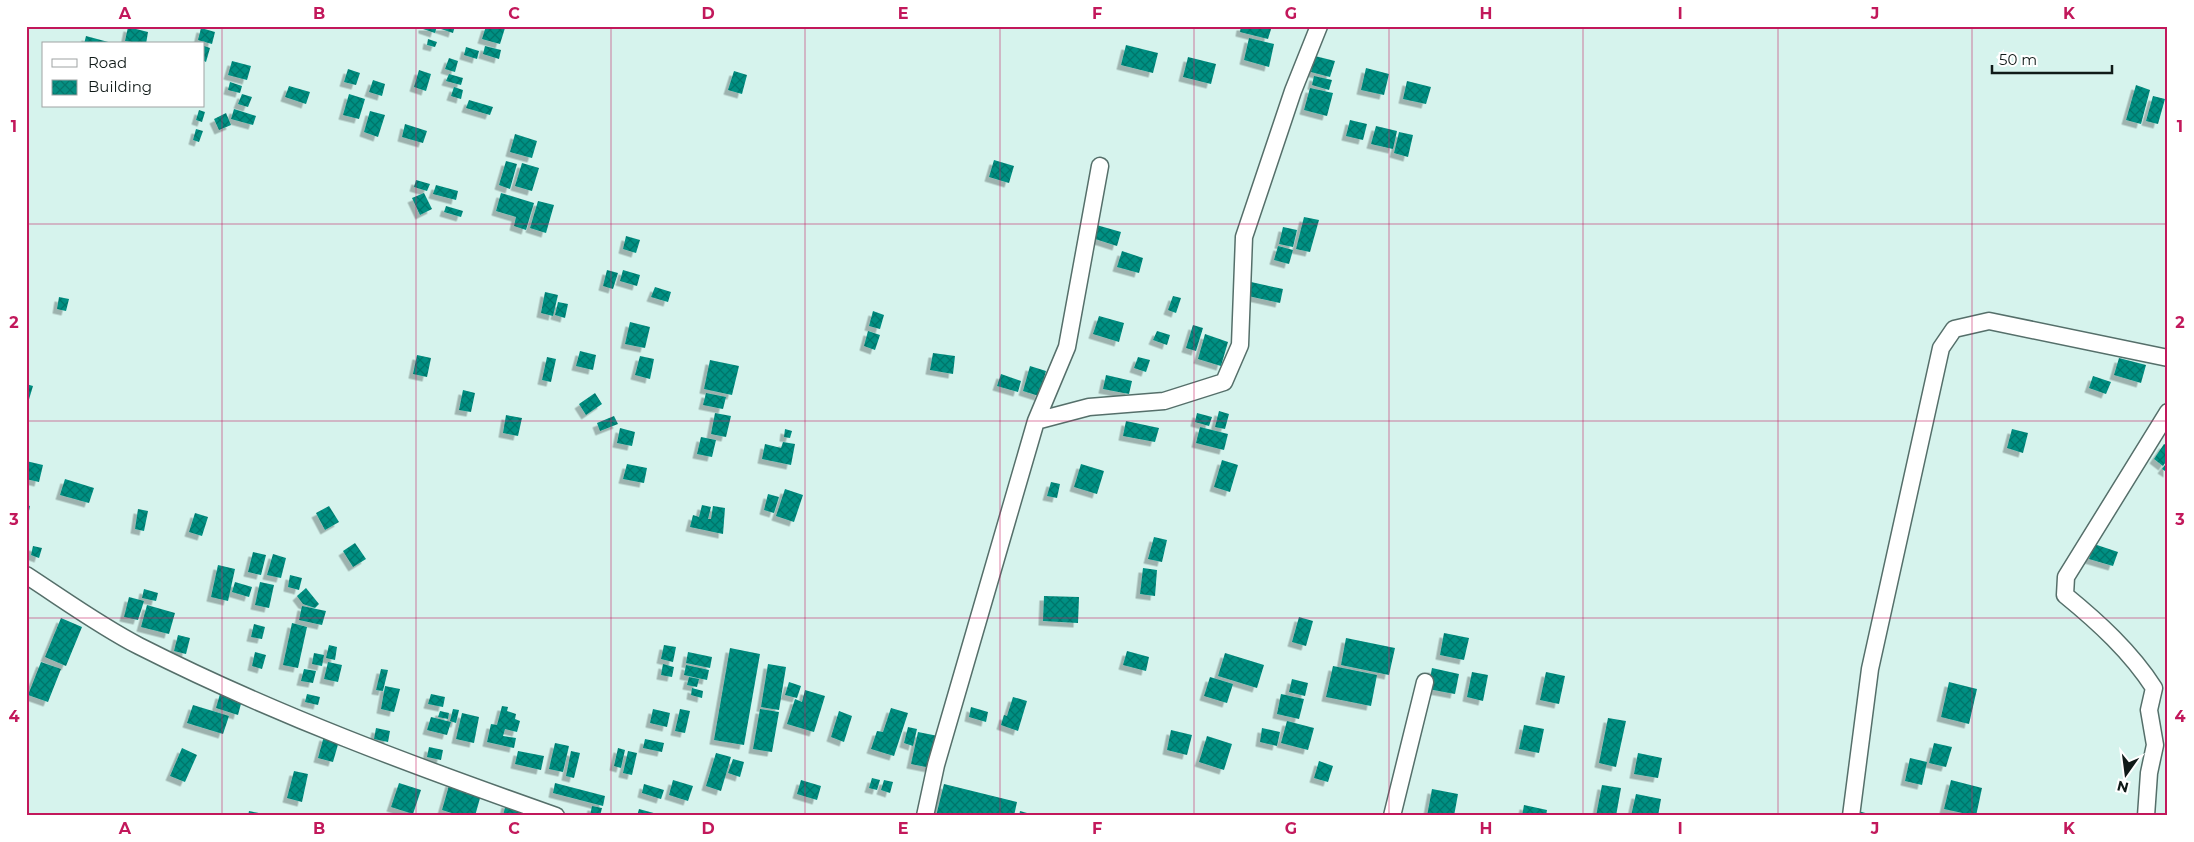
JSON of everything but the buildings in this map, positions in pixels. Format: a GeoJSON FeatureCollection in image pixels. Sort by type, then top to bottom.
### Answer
{"type":"FeatureCollection","features":[{"type":"Feature","properties":{"kind":"street"},"geometry":{"type":"LineString","coordinates":[[1036,421],[1089,406],[1164,401],[1224,382],[1240,345],[1244,237],[1293,91],[1319,26]]}},
{"type":"Feature","properties":{"kind":"street"},"geometry":{"type":"LineString","coordinates":[[925,816],[936,765],[1036,421],[1067,347],[1100,166]]}},
{"type":"Feature","properties":{"kind":"street"},"geometry":{"type":"LineString","coordinates":[[1851,816],[1870,669],[1941,348],[1954,328],[1989,321],[2168,358]]}},
{"type":"Feature","properties":{"kind":"street"},"geometry":{"type":"LineString","coordinates":[[2146,816],[2155,745],[2149,710],[2154,688],[2140,667],[2088,614],[2066,595],[2066,577],[2168,412]]}},
{"type":"Feature","properties":{"kind":"street"},"geometry":{"type":"LineString","coordinates":[[26,575],[137,645],[260,703],[431,771],[556,816]]}},
{"type":"Feature","properties":{"kind":"street"},"geometry":{"type":"LineString","coordinates":[[1392,816],[1425,682]]}}]}
